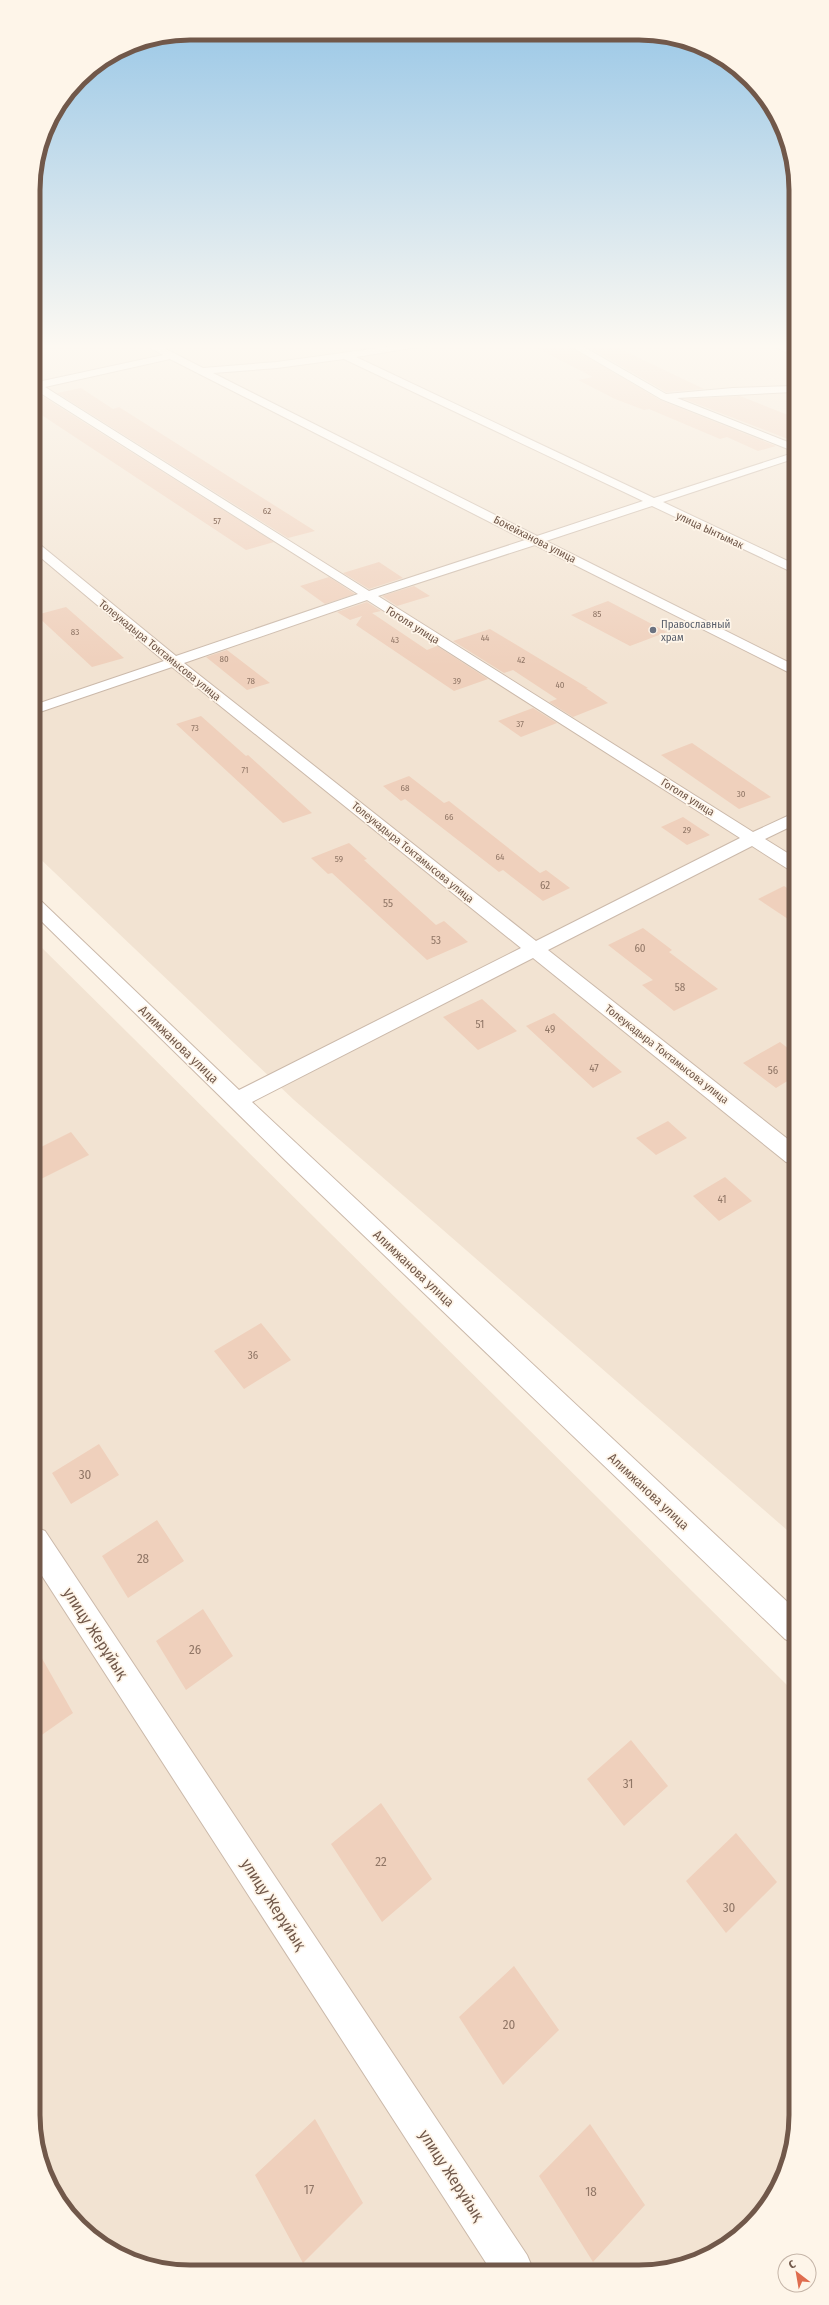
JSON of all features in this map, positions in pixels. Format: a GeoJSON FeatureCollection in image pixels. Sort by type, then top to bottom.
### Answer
{"type":"FeatureCollection","features":[{"type":"Feature","properties":{"kind":"street","name":"Гоголя улица"},"geometry":{"type":"LineString","coordinates":[[138,451],[789,862]]}},
{"type":"Feature","properties":{"kind":"street","name":"Бокейханова улица"},"geometry":{"type":"LineString","coordinates":[[359,451],[789,668]]}},
{"type":"Feature","properties":{"kind":"street","name":"улица Ынтымак"},"geometry":{"type":"LineString","coordinates":[[543,451],[789,567]]}},
{"type":"Feature","properties":{"kind":"street"},"geometry":{"type":"LineString","coordinates":[[40,708],[366,596],[789,457]]}},
{"type":"Feature","properties":{"kind":"street","name":"Толеукадыра Токтамысова улица"},"geometry":{"type":"LineString","coordinates":[[40,551],[173,661],[789,1152]]}},
{"type":"Feature","properties":{"kind":"street"},"geometry":{"type":"LineString","coordinates":[[237,1100],[789,820]]}},
{"type":"Feature","properties":{"kind":"street","name":"Алимжанова улица"},"geometry":{"type":"LineString","coordinates":[[40,910],[237,1100],[789,1623]]}},
{"type":"Feature","properties":{"kind":"street","name":"улицу Жерұйық"},"geometry":{"type":"LineString","coordinates":[[40,1548],[510,2265]]}},
{"type":"Feature","properties":{"kind":"shaded area"},"geometry":{"type":"Polygon","coordinates":[[[40,451],[789,451],[789,1532],[294,1100],[40,859],[40,451]]]}},
{"type":"Feature","properties":{"kind":"shaded area"},"geometry":{"type":"Polygon","coordinates":[[[40,946],[789,1687],[788,2135],[778,2173],[764,2198],[752,2214],[738,2228],[705,2250],[678,2260],[649,2265],[170,2264],[132,2254],[107,2240],[91,2228],[77,2214],[55,2181],[45,2154],[40,2125],[40,946]]]}},
{"type":"Feature","properties":{"kind":"building"},"geometry":{"type":"Polygon","coordinates":[[[95,451],[129,451],[274,542],[246,550],[95,451]]]}},
{"type":"Feature","properties":{"kind":"building"},"geometry":{"type":"Polygon","coordinates":[[[149,451],[188,451],[315,531],[288,538],[149,451]]]}},
{"type":"Feature","properties":{"kind":"building"},"geometry":{"type":"Polygon","coordinates":[[[379,562],[403,578],[369,589],[343,573],[379,562]]]}},
{"type":"Feature","properties":{"kind":"building"},"geometry":{"type":"Polygon","coordinates":[[[329,577],[355,594],[325,604],[300,586],[329,577]]]}},
{"type":"Feature","properties":{"kind":"building"},"geometry":{"type":"Polygon","coordinates":[[[414,586],[430,596],[397,606],[382,596],[414,586]]]}},
{"type":"Feature","properties":{"kind":"building"},"geometry":{"type":"Polygon","coordinates":[[[608,601],[667,632],[630,646],[571,615],[608,601]]]}},
{"type":"Feature","properties":{"kind":"building"},"geometry":{"type":"Polygon","coordinates":[[[367,602],[381,611],[372,613],[427,650],[437,646],[488,679],[454,691],[356,625],[362,616],[350,620],[337,612],[367,602]]]}},
{"type":"Feature","properties":{"kind":"building"},"geometry":{"type":"Polygon","coordinates":[[[66,607],[124,658],[92,667],[40,619],[40,614],[66,607]]]}},
{"type":"Feature","properties":{"kind":"building"},"geometry":{"type":"Polygon","coordinates":[[[490,629],[588,688],[586,688],[608,703],[573,717],[549,702],[557,699],[513,670],[504,673],[453,641],[490,629]]]}},
{"type":"Feature","properties":{"kind":"building"},"geometry":{"type":"Polygon","coordinates":[[[227,650],[270,683],[247,690],[206,657],[227,650]]]}},
{"type":"Feature","properties":{"kind":"building"},"geometry":{"type":"Polygon","coordinates":[[[533,708],[557,723],[521,737],[498,721],[533,708]]]}},
{"type":"Feature","properties":{"kind":"building"},"geometry":{"type":"Polygon","coordinates":[[[201,716],[246,756],[248,755],[312,813],[283,823],[176,724],[201,716]]]}},
{"type":"Feature","properties":{"kind":"building"},"geometry":{"type":"Polygon","coordinates":[[[692,743],[771,797],[739,809],[661,755],[692,743]]]}},
{"type":"Feature","properties":{"kind":"building"},"geometry":{"type":"Polygon","coordinates":[[[409,776],[444,803],[449,801],[540,873],[546,870],[570,888],[543,901],[503,870],[499,872],[405,799],[401,801],[383,786],[409,776]]]}},
{"type":"Feature","properties":{"kind":"building"},"geometry":{"type":"Polygon","coordinates":[[[683,817],[710,835],[687,845],[661,827],[683,817]]]}},
{"type":"Feature","properties":{"kind":"building"},"geometry":{"type":"Polygon","coordinates":[[[349,843],[367,859],[364,860],[436,925],[444,921],[468,942],[427,960],[332,873],[328,874],[311,858],[349,843]]]}},
{"type":"Feature","properties":{"kind":"building"},"geometry":{"type":"Polygon","coordinates":[[[784,886],[789,889],[789,920],[758,899],[784,886]]]}},
{"type":"Feature","properties":{"kind":"building"},"geometry":{"type":"Polygon","coordinates":[[[643,928],[672,950],[669,952],[718,989],[674,1011],[642,985],[653,980],[608,945],[643,928]]]}},
{"type":"Feature","properties":{"kind":"building"},"geometry":{"type":"Polygon","coordinates":[[[482,999],[517,1031],[478,1050],[443,1017],[482,999]]]}},
{"type":"Feature","properties":{"kind":"building"},"geometry":{"type":"Polygon","coordinates":[[[554,1013],[622,1072],[593,1088],[526,1026],[554,1013]]]}},
{"type":"Feature","properties":{"kind":"building"},"geometry":{"type":"Polygon","coordinates":[[[780,1042],[789,1049],[789,1080],[776,1088],[743,1063],[780,1042]]]}},
{"type":"Feature","properties":{"kind":"building"},"geometry":{"type":"Polygon","coordinates":[[[668,1121],[687,1138],[656,1155],[636,1138],[668,1121]]]}},
{"type":"Feature","properties":{"kind":"building"},"geometry":{"type":"Polygon","coordinates":[[[71,1132],[89,1155],[40,1180],[40,1148],[71,1132]]]}},
{"type":"Feature","properties":{"kind":"building"},"geometry":{"type":"Polygon","coordinates":[[[725,1177],[752,1201],[719,1221],[693,1196],[725,1177]]]}},
{"type":"Feature","properties":{"kind":"building"},"geometry":{"type":"Polygon","coordinates":[[[261,1323],[291,1360],[244,1389],[214,1351],[261,1323]]]}},
{"type":"Feature","properties":{"kind":"building"},"geometry":{"type":"Polygon","coordinates":[[[99,1444],[119,1475],[71,1504],[52,1473],[99,1444]]]}},
{"type":"Feature","properties":{"kind":"building"},"geometry":{"type":"Polygon","coordinates":[[[157,1520],[184,1561],[128,1598],[102,1556],[157,1520]]]}},
{"type":"Feature","properties":{"kind":"building"},"geometry":{"type":"Polygon","coordinates":[[[203,1609],[233,1656],[186,1690],[156,1641],[203,1609]]]}},
{"type":"Feature","properties":{"kind":"building"},"geometry":{"type":"Polygon","coordinates":[[[40,1655],[73,1713],[40,1736],[40,1655]]]}},
{"type":"Feature","properties":{"kind":"building"},"geometry":{"type":"Polygon","coordinates":[[[631,1740],[668,1786],[624,1826],[587,1779],[631,1740]]]}},
{"type":"Feature","properties":{"kind":"building"},"geometry":{"type":"Polygon","coordinates":[[[381,1803],[432,1879],[382,1922],[331,1844],[381,1803]]]}},
{"type":"Feature","properties":{"kind":"building"},"geometry":{"type":"Polygon","coordinates":[[[736,1833],[777,1882],[726,1933],[686,1881],[736,1833]]]}},
{"type":"Feature","properties":{"kind":"building"},"geometry":{"type":"Polygon","coordinates":[[[514,1966],[559,2030],[503,2085],[459,2017],[514,1966]]]}},
{"type":"Feature","properties":{"kind":"building"},"geometry":{"type":"Polygon","coordinates":[[[315,2119],[363,2203],[303,2263],[255,2175],[315,2119]]]}},
{"type":"Feature","properties":{"kind":"building"},"geometry":{"type":"Polygon","coordinates":[[[590,2124],[645,2205],[593,2262],[539,2176],[590,2124]]]}},
{"type":"Feature","properties":{"kind":"place","name":"Православный храм"},"geometry":{"type":"Point","coordinates":[653,630]}}]}
